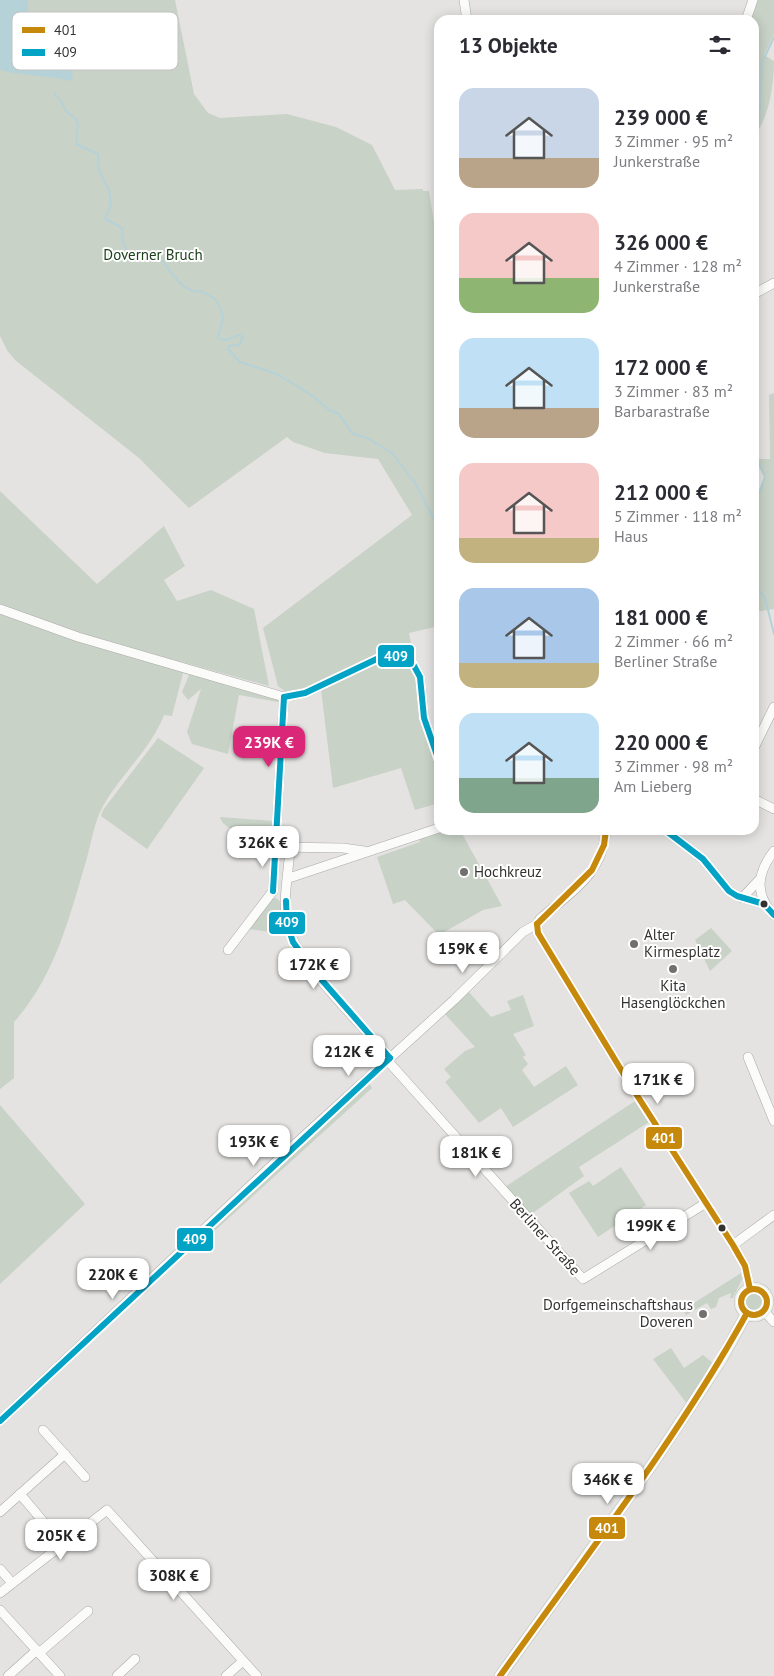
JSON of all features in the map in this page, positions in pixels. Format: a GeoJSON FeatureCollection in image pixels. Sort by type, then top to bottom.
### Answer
{"type":"FeatureCollection","features":[{"type":"Feature","properties":{"kind":"main road"},"geometry":{"type":"LineString","coordinates":[[764,1293],[774,1286]]}},
{"type":"Feature","properties":{"kind":"main road"},"geometry":{"type":"LineString","coordinates":[[750,1288],[758,1288],[764,1293],[767,1300],[764,1311],[755,1315],[747,1313],[742,1308],[740,1298],[750,1288]]}},
{"type":"Feature","properties":{"kind":"main road"},"geometry":{"type":"LineString","coordinates":[[500,1676],[652,1466],[720,1362],[747,1313]]}},
{"type":"Feature","properties":{"kind":"street"},"geometry":{"type":"LineString","coordinates":[[464,0],[466,15]]}},
{"type":"Feature","properties":{"kind":"street"},"geometry":{"type":"LineString","coordinates":[[748,15],[753,0]]}},
{"type":"Feature","properties":{"kind":"street"},"geometry":{"type":"LineString","coordinates":[[759,291],[774,283]]}},
{"type":"Feature","properties":{"kind":"street"},"geometry":{"type":"LineString","coordinates":[[0,609],[78,637],[284,697],[305,693],[383,656],[402,656],[413,664],[420,677],[424,718],[434,747]]}},
{"type":"Feature","properties":{"kind":"street"},"geometry":{"type":"LineString","coordinates":[[228,950],[273,891],[284,697]]}},
{"type":"Feature","properties":{"kind":"street"},"geometry":{"type":"LineString","coordinates":[[759,738],[774,707]]}},
{"type":"Feature","properties":{"kind":"street"},"geometry":{"type":"LineString","coordinates":[[759,801],[774,808]]}},
{"type":"Feature","properties":{"kind":"street"},"geometry":{"type":"LineString","coordinates":[[289,878],[434,830]]}},
{"type":"Feature","properties":{"kind":"street"},"geometry":{"type":"LineString","coordinates":[[606,835],[604,851],[593,870],[578,886],[540,918],[537,924],[538,933],[631,1086],[733,1245],[745,1266],[750,1288]]}},
{"type":"Feature","properties":{"kind":"street"},"geometry":{"type":"LineString","coordinates":[[672,835],[703,859],[729,891],[742,898],[764,904]]}},
{"type":"Feature","properties":{"kind":"street"},"geometry":{"type":"LineString","coordinates":[[276,847],[367,851]]}},
{"type":"Feature","properties":{"kind":"street","name":"Berliner Straße"},"geometry":{"type":"LineString","coordinates":[[290,847],[286,901],[287,924],[293,942],[312,970],[583,1279],[706,1202]]}},
{"type":"Feature","properties":{"kind":"street"},"geometry":{"type":"LineString","coordinates":[[742,898],[760,879],[766,862],[774,851]]}},
{"type":"Feature","properties":{"kind":"street"},"geometry":{"type":"LineString","coordinates":[[760,879],[764,904],[774,915]]}},
{"type":"Feature","properties":{"kind":"street"},"geometry":{"type":"LineString","coordinates":[[273,891],[286,901]]}},
{"type":"Feature","properties":{"kind":"street"},"geometry":{"type":"LineString","coordinates":[[0,1422],[523,932],[537,924]]}},
{"type":"Feature","properties":{"kind":"street"},"geometry":{"type":"LineString","coordinates":[[748,1057],[774,1121]]}},
{"type":"Feature","properties":{"kind":"street"},"geometry":{"type":"LineString","coordinates":[[733,1245],[774,1215]]}},
{"type":"Feature","properties":{"kind":"street"},"geometry":{"type":"LineString","coordinates":[[764,1311],[774,1322]]}},
{"type":"Feature","properties":{"kind":"street"},"geometry":{"type":"LineString","coordinates":[[43,1430],[85,1477]]}},
{"type":"Feature","properties":{"kind":"street"},"geometry":{"type":"LineString","coordinates":[[0,1512],[65,1454]]}},
{"type":"Feature","properties":{"kind":"street"},"geometry":{"type":"LineString","coordinates":[[20,1494],[63,1545]]}},
{"type":"Feature","properties":{"kind":"street"},"geometry":{"type":"LineString","coordinates":[[0,1593],[107,1510],[257,1676]]}},
{"type":"Feature","properties":{"kind":"street"},"geometry":{"type":"LineString","coordinates":[[0,1569],[12,1583]]}},
{"type":"Feature","properties":{"kind":"street"},"geometry":{"type":"LineString","coordinates":[[0,1610],[60,1676]]}},
{"type":"Feature","properties":{"kind":"street"},"geometry":{"type":"LineString","coordinates":[[8,1676],[88,1611]]}},
{"type":"Feature","properties":{"kind":"street"},"geometry":{"type":"LineString","coordinates":[[116,1676],[135,1659]]}},
{"type":"Feature","properties":{"kind":"street"},"geometry":{"type":"LineString","coordinates":[[226,1676],[243,1661]]}},
{"type":"Feature","properties":{"kind":"green space","name":"Doverner Bruch"},"geometry":{"type":"Polygon","coordinates":[[[0,0],[175,0],[177,12],[12,12],[12,70],[178,70],[178,15],[194,94],[208,113],[220,118],[287,114],[336,127],[372,145],[395,190],[423,189],[423,191],[429,191],[434,222],[434,627],[409,633],[412,649],[386,652],[303,691],[286,692],[278,686],[263,628],[412,515],[378,459],[325,453],[293,442],[287,437],[189,508],[139,458],[15,360],[0,336],[0,0]]]}},
{"type":"Feature","properties":{"kind":"green space"},"geometry":{"type":"Polygon","coordinates":[[[756,0],[774,0],[774,34],[764,55],[774,61],[773,81],[770,101],[759,129],[759,15],[750,15],[756,0]]]}},
{"type":"Feature","properties":{"kind":"green space"},"geometry":{"type":"Polygon","coordinates":[[[774,393],[774,609],[759,611],[759,491],[764,477],[759,467],[759,459],[770,459],[769,395],[774,393]]]}},
{"type":"Feature","properties":{"kind":"green space"},"geometry":{"type":"Polygon","coordinates":[[[0,491],[97,584],[164,526],[185,566],[164,580],[177,601],[211,590],[254,609],[269,686],[77,633],[0,606],[0,491]]]}},
{"type":"Feature","properties":{"kind":"green space"},"geometry":{"type":"Polygon","coordinates":[[[0,613],[282,700],[278,702],[239,695],[228,754],[192,744],[187,732],[201,689],[188,700],[182,692],[189,675],[183,673],[172,716],[164,715],[152,739],[110,794],[100,812],[67,925],[59,946],[40,986],[14,1022],[14,1078],[0,1089],[0,613]]]}},
{"type":"Feature","properties":{"kind":"green space"},"geometry":{"type":"Polygon","coordinates":[[[396,657],[411,666],[419,688],[421,716],[429,749],[434,756],[434,804],[415,810],[401,768],[333,788],[321,689],[385,658],[396,657]]]}},
{"type":"Feature","properties":{"kind":"green space"},"geometry":{"type":"Polygon","coordinates":[[[158,738],[204,768],[147,849],[101,816],[103,810],[158,738]]]}},
{"type":"Feature","properties":{"kind":"green space"},"geometry":{"type":"Polygon","coordinates":[[[220,817],[274,821],[273,837],[235,830],[223,823],[220,817]]]}},
{"type":"Feature","properties":{"kind":"green space"},"geometry":{"type":"Polygon","coordinates":[[[434,834],[463,835],[502,906],[483,910],[439,935],[405,900],[393,904],[377,857],[420,842],[419,839],[434,834]]]}},
{"type":"Feature","properties":{"kind":"green space"},"geometry":{"type":"Polygon","coordinates":[[[276,898],[283,904],[286,927],[278,933],[248,929],[271,899],[276,898]]]}},
{"type":"Feature","properties":{"kind":"green space"},"geometry":{"type":"Polygon","coordinates":[[[711,928],[732,951],[710,971],[695,940],[711,928]]]}},
{"type":"Feature","properties":{"kind":"green space"},"geometry":{"type":"Polygon","coordinates":[[[468,991],[491,1017],[511,1010],[507,1001],[523,995],[534,1026],[513,1034],[526,1055],[523,1057],[528,1064],[522,1070],[534,1087],[566,1066],[578,1085],[513,1127],[501,1108],[479,1123],[445,1082],[451,1077],[444,1069],[465,1051],[475,1047],[444,1013],[468,991]]]}},
{"type":"Feature","properties":{"kind":"green space"},"geometry":{"type":"Polygon","coordinates":[[[369,1083],[372,1088],[210,1235],[207,1235],[369,1083]]]}},
{"type":"Feature","properties":{"kind":"green space"},"geometry":{"type":"Polygon","coordinates":[[[635,1101],[649,1122],[579,1167],[584,1176],[530,1215],[505,1187],[635,1101]]]}},
{"type":"Feature","properties":{"kind":"green space"},"geometry":{"type":"Polygon","coordinates":[[[0,1105],[85,1204],[0,1284],[0,1105]]]}},
{"type":"Feature","properties":{"kind":"green space"},"geometry":{"type":"Polygon","coordinates":[[[621,1167],[646,1205],[598,1237],[569,1193],[589,1181],[593,1186],[621,1167]]]}},
{"type":"Feature","properties":{"kind":"green space"},"geometry":{"type":"Polygon","coordinates":[[[178,1259],[180,1260],[42,1389],[39,1387],[72,1359],[178,1259]]]}},
{"type":"Feature","properties":{"kind":"green space"},"geometry":{"type":"Polygon","coordinates":[[[741,1273],[742,1279],[733,1298],[730,1298],[731,1293],[719,1298],[716,1307],[711,1309],[707,1303],[686,1315],[683,1310],[741,1273]]]}},
{"type":"Feature","properties":{"kind":"green space"},"geometry":{"type":"Polygon","coordinates":[[[749,1292],[757,1292],[762,1297],[760,1308],[749,1310],[744,1305],[744,1297],[749,1292]]]}},
{"type":"Feature","properties":{"kind":"green space"},"geometry":{"type":"Polygon","coordinates":[[[671,1348],[684,1368],[703,1355],[713,1363],[688,1405],[653,1359],[671,1348]]]}},
{"type":"Feature","properties":{"kind":"water"},"geometry":{"type":"Polygon","coordinates":[[[0,0],[28,0],[28,12],[12,12],[12,70],[72,70],[73,76],[70,81],[0,70],[0,0]]]}},
{"type":"Feature","properties":{"kind":"waterway"},"geometry":{"type":"LineString","coordinates":[[759,126],[762,63],[774,37]]}},
{"type":"Feature","properties":{"kind":"waterway"},"geometry":{"type":"LineString","coordinates":[[54,93],[66,111],[76,119],[78,124],[76,144],[98,154],[99,171],[109,190],[111,205],[105,219],[122,228],[123,243],[129,254],[148,252],[155,254],[160,257],[173,275],[188,289],[201,291],[215,299],[223,317],[218,338],[226,340],[239,335],[243,337],[239,345],[229,346],[228,349],[240,362],[277,374],[313,396],[329,410],[339,414],[352,433],[369,439],[392,453],[415,483],[434,519]]}},
{"type":"Feature","properties":{"kind":"waterway"},"geometry":{"type":"LineString","coordinates":[[759,463],[765,477],[759,493]]}},
{"type":"Feature","properties":{"kind":"waterway"},"geometry":{"type":"LineString","coordinates":[[759,590],[765,598],[774,634]]}},
{"type":"Feature","properties":{"kind":"transit line","name":"409"},"geometry":{"type":"LineString","coordinates":[[284,697],[305,693],[383,656],[402,656],[413,664],[420,677],[424,718],[434,747]]}},
{"type":"Feature","properties":{"kind":"transit line","name":"409"},"geometry":{"type":"LineString","coordinates":[[273,891],[284,697]]}},
{"type":"Feature","properties":{"kind":"transit line","name":"401"},"geometry":{"type":"LineString","coordinates":[[537,924],[592,870],[604,845],[605,835]]}},
{"type":"Feature","properties":{"kind":"transit line","name":"409"},"geometry":{"type":"LineString","coordinates":[[672,835],[703,859],[729,891],[737,896],[764,904],[774,915]]}},
{"type":"Feature","properties":{"kind":"transit line","name":"409"},"geometry":{"type":"LineString","coordinates":[[286,901],[287,924],[293,942],[313,970],[390,1058]]}},
{"type":"Feature","properties":{"kind":"transit line","name":"401"},"geometry":{"type":"LineString","coordinates":[[537,924],[538,933],[631,1086],[733,1245],[745,1266],[750,1289]]}},
{"type":"Feature","properties":{"kind":"transit line","name":"409"},"geometry":{"type":"LineString","coordinates":[[0,1421],[390,1058]]}},
{"type":"Feature","properties":{"kind":"transit line","name":"401"},"geometry":{"type":"LineString","coordinates":[[754,1289],[764,1292],[767,1302],[764,1312],[754,1315],[744,1312],[741,1302],[744,1292],[754,1289]]}},
{"type":"Feature","properties":{"kind":"transit line","name":"401"},"geometry":{"type":"LineString","coordinates":[[500,1676],[660,1453],[747,1313]]}},
{"type":"Feature","properties":{"kind":"place","name":"Hochkreuz"},"geometry":{"type":"Point","coordinates":[464,872]}},
{"type":"Feature","properties":{"kind":"place","name":"Alter Kirmesplatz"},"geometry":{"type":"Point","coordinates":[634,944]}},
{"type":"Feature","properties":{"kind":"place","name":"Kita Hasenglöckchen"},"geometry":{"type":"Point","coordinates":[673,969]}},
{"type":"Feature","properties":{"kind":"place","name":"Dorfgemeinschaftshaus Doveren"},"geometry":{"type":"Point","coordinates":[703,1314]}}]}
